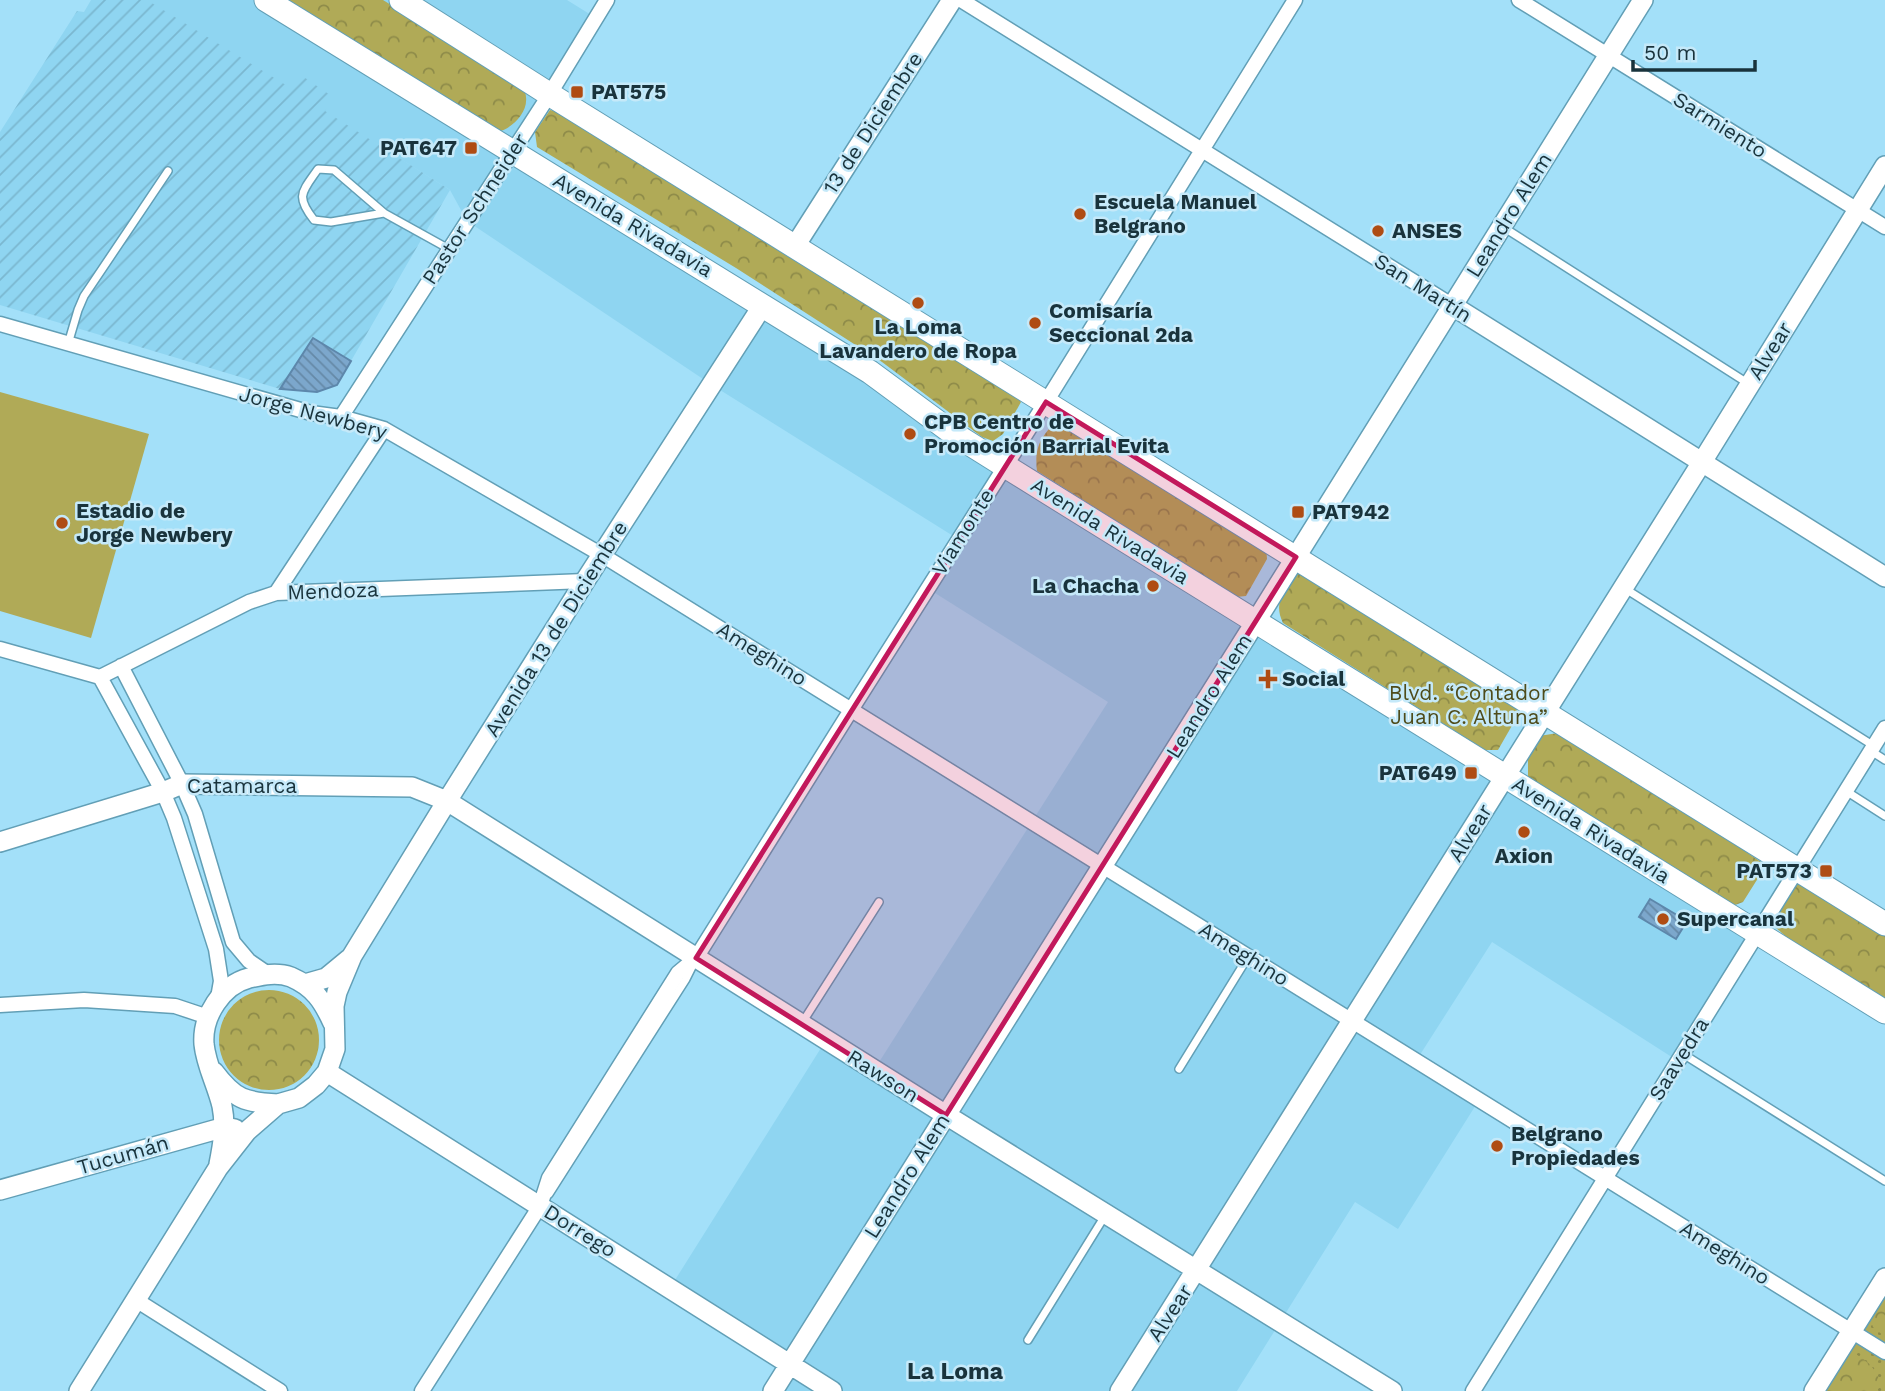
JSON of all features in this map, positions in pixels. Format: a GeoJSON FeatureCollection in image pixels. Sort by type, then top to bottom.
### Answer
{"type":"FeatureCollection","features":[{"type":"Feature","properties":{"kind":"main road","name":"Avenida Rivadavia"},"geometry":{"type":"LineString","coordinates":[[266,0],[763,305],[870,372],[954,434],[1885,1012]]}},
{"type":"Feature","properties":{"kind":"main road"},"geometry":{"type":"LineString","coordinates":[[401,0],[1885,924]]}},
{"type":"Feature","properties":{"kind":"main road","name":"13 de Diciembre"},"geometry":{"type":"LineString","coordinates":[[795,246],[952,0]]}},
{"type":"Feature","properties":{"kind":"main road","name":"Leandro Alem"},"geometry":{"type":"LineString","coordinates":[[772,1391],[1643,0]]}},
{"type":"Feature","properties":{"kind":"main road","name":"Alvear"},"geometry":{"type":"LineString","coordinates":[[1120,1391],[1624,588],[1885,166]]}},
{"type":"Feature","properties":{"kind":"main road","name":"Avenida 13 de Diciembre"},"geometry":{"type":"LineString","coordinates":[[352,956],[585,581],[763,305]]}},
{"type":"Feature","properties":{"kind":"main road","name":"San Martín"},"geometry":{"type":"LineString","coordinates":[[1453,306],[1885,577]]}},
{"type":"Feature","properties":{"kind":"main road","name":"Catamarca"},"geometry":{"type":"LineString","coordinates":[[0,842],[183,784],[412,787],[447,801]]}},
{"type":"Feature","properties":{"kind":"main road","name":"Rawson"},"geometry":{"type":"LineString","coordinates":[[447,801],[1392,1391]]}},
{"type":"Feature","properties":{"kind":"main road"},"geometry":{"type":"LineString","coordinates":[[305,984],[326,978],[352,956]]}},
{"type":"Feature","properties":{"kind":"main road"},"geometry":{"type":"LineString","coordinates":[[211,1068],[227,1089],[250,1102],[278,1104],[299,1098],[316,1085],[327,1072],[335,1049],[334,1006],[352,956]]}},
{"type":"Feature","properties":{"kind":"main road"},"geometry":{"type":"LineString","coordinates":[[218,1168],[225,1127],[222,1106],[204,1043],[208,1017],[218,998],[240,980],[268,974],[288,976],[305,984],[323,1002],[334,1024]]}},
{"type":"Feature","properties":{"kind":"main road","name":"Dorrego"},"geometry":{"type":"LineString","coordinates":[[327,1072],[832,1391]]}},
{"type":"Feature","properties":{"kind":"main road"},"geometry":{"type":"LineString","coordinates":[[79,1391],[218,1168],[247,1131],[278,1104]]}},
{"type":"Feature","properties":{"kind":"main road","name":"Tucumán"},"geometry":{"type":"LineString","coordinates":[[0,1190],[225,1127],[247,1131]]}},
{"type":"Feature","properties":{"kind":"main road"},"geometry":{"type":"LineString","coordinates":[[1814,1391],[1885,1278]]}},
{"type":"Feature","properties":{"kind":"street","name":"Pastor Schneider"},"geometry":{"type":"LineString","coordinates":[[341,417],[513,152],[607,0]]}},
{"type":"Feature","properties":{"kind":"street","name":"San Martín"},"geometry":{"type":"LineString","coordinates":[[961,0],[1453,306]]}},
{"type":"Feature","properties":{"kind":"street","name":"Viamonte"},"geometry":{"type":"LineString","coordinates":[[422,1391],[540,1206],[549,1178],[599,1098],[678,973],[696,958],[1295,0]]}},
{"type":"Feature","properties":{"kind":"street","name":"Sarmiento"},"geometry":{"type":"LineString","coordinates":[[1519,0],[1885,227]]}},
{"type":"Feature","properties":{"kind":"street","name":"Jorge Newbery"},"geometry":{"type":"LineString","coordinates":[[0,324],[312,413],[341,417],[384,429],[602,555]]}},
{"type":"Feature","properties":{"kind":"street"},"geometry":{"type":"LineString","coordinates":[[276,593],[384,429]]}},
{"type":"Feature","properties":{"kind":"street","name":"Ameghino"},"geometry":{"type":"LineString","coordinates":[[602,555],[1885,1352]]}},
{"type":"Feature","properties":{"kind":"street","name":"Mendoza"},"geometry":{"type":"LineString","coordinates":[[100,677],[249,602],[276,593],[585,581]]}},
{"type":"Feature","properties":{"kind":"street"},"geometry":{"type":"LineString","coordinates":[[0,649],[100,677],[163,792],[174,818],[216,949],[221,981],[218,998]]}},
{"type":"Feature","properties":{"kind":"street"},"geometry":{"type":"LineString","coordinates":[[121,666],[183,784],[195,814],[233,942],[249,961],[268,974]]}},
{"type":"Feature","properties":{"kind":"street","name":"Saavedra"},"geometry":{"type":"LineString","coordinates":[[1473,1391],[1885,728]]}},
{"type":"Feature","properties":{"kind":"street"},"geometry":{"type":"LineString","coordinates":[[0,1005],[84,1000],[175,1006],[208,1017]]}},
{"type":"Feature","properties":{"kind":"street"},"geometry":{"type":"LineString","coordinates":[[136,1300],[280,1391]]}},
{"type":"Feature","properties":{"kind":"lane"},"geometry":{"type":"LineString","coordinates":[[384,213],[331,222],[314,220],[303,207],[302,193],[318,169],[334,170],[384,213],[449,249]]}},
{"type":"Feature","properties":{"kind":"lane"},"geometry":{"type":"LineString","coordinates":[[68,344],[84,296],[168,171]]}},
{"type":"Feature","properties":{"kind":"lane"},"geometry":{"type":"LineString","coordinates":[[1502,226],[1749,384]]}},
{"type":"Feature","properties":{"kind":"lane"},"geometry":{"type":"LineString","coordinates":[[1624,588],[1885,760]]}},
{"type":"Feature","properties":{"kind":"lane"},"geometry":{"type":"LineString","coordinates":[[1846,791],[1885,816]]}},
{"type":"Feature","properties":{"kind":"lane"},"geometry":{"type":"LineString","coordinates":[[801,1024],[879,902]]}},
{"type":"Feature","properties":{"kind":"lane"},"geometry":{"type":"LineString","coordinates":[[1179,1069],[1248,957]]}},
{"type":"Feature","properties":{"kind":"lane"},"geometry":{"type":"LineString","coordinates":[[1682,1054],[1885,1181]]}},
{"type":"Feature","properties":{"kind":"lane"},"geometry":{"type":"LineString","coordinates":[[1028,1340],[1106,1213]]}},
{"type":"Feature","properties":{"kind":"highlighted area"},"geometry":{"type":"Polygon","coordinates":[[[1046,402],[1296,557],[946,1115],[696,958],[1046,402]]]}},
{"type":"Feature","properties":{"kind":"shaded area"},"geometry":{"type":"Polygon","coordinates":[[[91,0],[147,0],[289,87],[298,73],[333,97],[325,111],[450,190],[351,361],[313,338],[280,389],[0,305],[0,132],[77,11],[84,12],[91,0]]]}},
{"type":"Feature","properties":{"kind":"shaded area"},"geometry":{"type":"Polygon","coordinates":[[[146,0],[567,0],[596,18],[515,152],[1758,933],[1678,1061],[1492,942],[1416,1061],[1479,1100],[1398,1229],[1355,1202],[1237,1391],[773,1391],[789,1364],[670,1288],[826,1040],[874,1070],[1108,702],[927,588],[958,539],[712,385],[467,221],[450,190],[146,0]]]}},
{"type":"Feature","properties":{"kind":"green space"},"geometry":{"type":"Polygon","coordinates":[[[284,0],[383,0],[516,82],[526,95],[522,114],[509,127],[498,132],[284,0]]]}},
{"type":"Feature","properties":{"kind":"green space"},"geometry":{"type":"Polygon","coordinates":[[[550,110],[560,112],[631,154],[755,236],[979,374],[1009,387],[1021,402],[1003,434],[993,441],[982,437],[882,362],[736,268],[537,147],[535,132],[550,110]]]}},
{"type":"Feature","properties":{"kind":"green space","name":"Estadio de Jorge Newbery"},"geometry":{"type":"Polygon","coordinates":[[[0,392],[149,434],[91,638],[0,611],[0,392]]]}},
{"type":"Feature","properties":{"kind":"green space"},"geometry":{"type":"Polygon","coordinates":[[[1059,418],[1266,545],[1267,559],[1246,596],[1236,597],[1037,471],[1040,442],[1059,418]]]}},
{"type":"Feature","properties":{"kind":"green space","name":"Blvd. “Contador Juan C. Altuna”"},"geometry":{"type":"Polygon","coordinates":[[[1311,571],[1515,699],[1518,715],[1498,750],[1485,750],[1283,623],[1279,609],[1284,592],[1295,574],[1311,571]]]}},
{"type":"Feature","properties":{"kind":"green space"},"geometry":{"type":"Polygon","coordinates":[[[1558,733],[1685,810],[1761,862],[1760,875],[1743,902],[1735,905],[1714,896],[1528,778],[1528,752],[1539,736],[1558,733]]]}},
{"type":"Feature","properties":{"kind":"green space"},"geometry":{"type":"Polygon","coordinates":[[[1802,882],[1885,934],[1885,1000],[1794,944],[1774,926],[1773,913],[1790,886],[1802,882]]]}},
{"type":"Feature","properties":{"kind":"green space"},"geometry":{"type":"Polygon","coordinates":[[[269,990],[288,994],[304,1005],[315,1021],[319,1040],[315,1059],[304,1075],[288,1086],[269,1090],[250,1086],[234,1075],[223,1059],[219,1040],[223,1021],[234,1005],[250,994],[269,990]]]}},
{"type":"Feature","properties":{"kind":"green space"},"geometry":{"type":"Polygon","coordinates":[[[1885,1278],[1885,1391],[1814,1391],[1885,1278]]]}},
{"type":"Feature","properties":{"kind":"green space"},"geometry":{"type":"Polygon","coordinates":[[[1885,1285],[1885,1337],[1873,1327],[1868,1313],[1885,1285]]]}},
{"type":"Feature","properties":{"kind":"green space"},"geometry":{"type":"Polygon","coordinates":[[[1854,1353],[1874,1369],[1881,1384],[1877,1391],[1812,1391],[1835,1354],[1854,1353]]]}},
{"type":"Feature","properties":{"kind":"building"},"geometry":{"type":"Polygon","coordinates":[[[313,338],[351,361],[337,385],[317,392],[280,389],[313,338]]]}},
{"type":"Feature","properties":{"kind":"building","name":"Supercanal"},"geometry":{"type":"Polygon","coordinates":[[[1650,899],[1687,921],[1676,939],[1639,917],[1650,899]]]}},
{"type":"Feature","properties":{"kind":"place","name":"PAT575"},"geometry":{"type":"Point","coordinates":[577,92]}},
{"type":"Feature","properties":{"kind":"place","name":"PAT647"},"geometry":{"type":"Point","coordinates":[471,148]}},
{"type":"Feature","properties":{"kind":"place","name":"Escuela Manuel Belgrano"},"geometry":{"type":"Point","coordinates":[1080,214]}},
{"type":"Feature","properties":{"kind":"place","name":"ANSES"},"geometry":{"type":"Point","coordinates":[1378,231]}},
{"type":"Feature","properties":{"kind":"place","name":"La Loma Lavandero de Ropa"},"geometry":{"type":"Point","coordinates":[918,303]}},
{"type":"Feature","properties":{"kind":"place","name":"Comisaría Seccional 2da"},"geometry":{"type":"Point","coordinates":[1035,323]}},
{"type":"Feature","properties":{"kind":"place","name":"CPB Centro de Promoción Barrial Evita"},"geometry":{"type":"Point","coordinates":[910,434]}},
{"type":"Feature","properties":{"kind":"place","name":"PAT942"},"geometry":{"type":"Point","coordinates":[1298,512]}},
{"type":"Feature","properties":{"kind":"place","name":"Estadio de Jorge Newbery"},"geometry":{"type":"Point","coordinates":[62,523]}},
{"type":"Feature","properties":{"kind":"place","name":"La Chacha"},"geometry":{"type":"Point","coordinates":[1153,586]}},
{"type":"Feature","properties":{"kind":"place","name":"Social"},"geometry":{"type":"Point","coordinates":[1268,679]}},
{"type":"Feature","properties":{"kind":"place","name":"PAT649"},"geometry":{"type":"Point","coordinates":[1471,773]}},
{"type":"Feature","properties":{"kind":"place","name":"Axion"},"geometry":{"type":"Point","coordinates":[1524,832]}},
{"type":"Feature","properties":{"kind":"place","name":"PAT573"},"geometry":{"type":"Point","coordinates":[1826,871]}},
{"type":"Feature","properties":{"kind":"place","name":"Supercanal"},"geometry":{"type":"Point","coordinates":[1663,919]}},
{"type":"Feature","properties":{"kind":"place","name":"Belgrano Propiedades"},"geometry":{"type":"Point","coordinates":[1497,1146]}},
{"type":"Feature","properties":{"kind":"district","name":"La Loma"},"geometry":{"type":"Point","coordinates":[955,1371]}}]}
